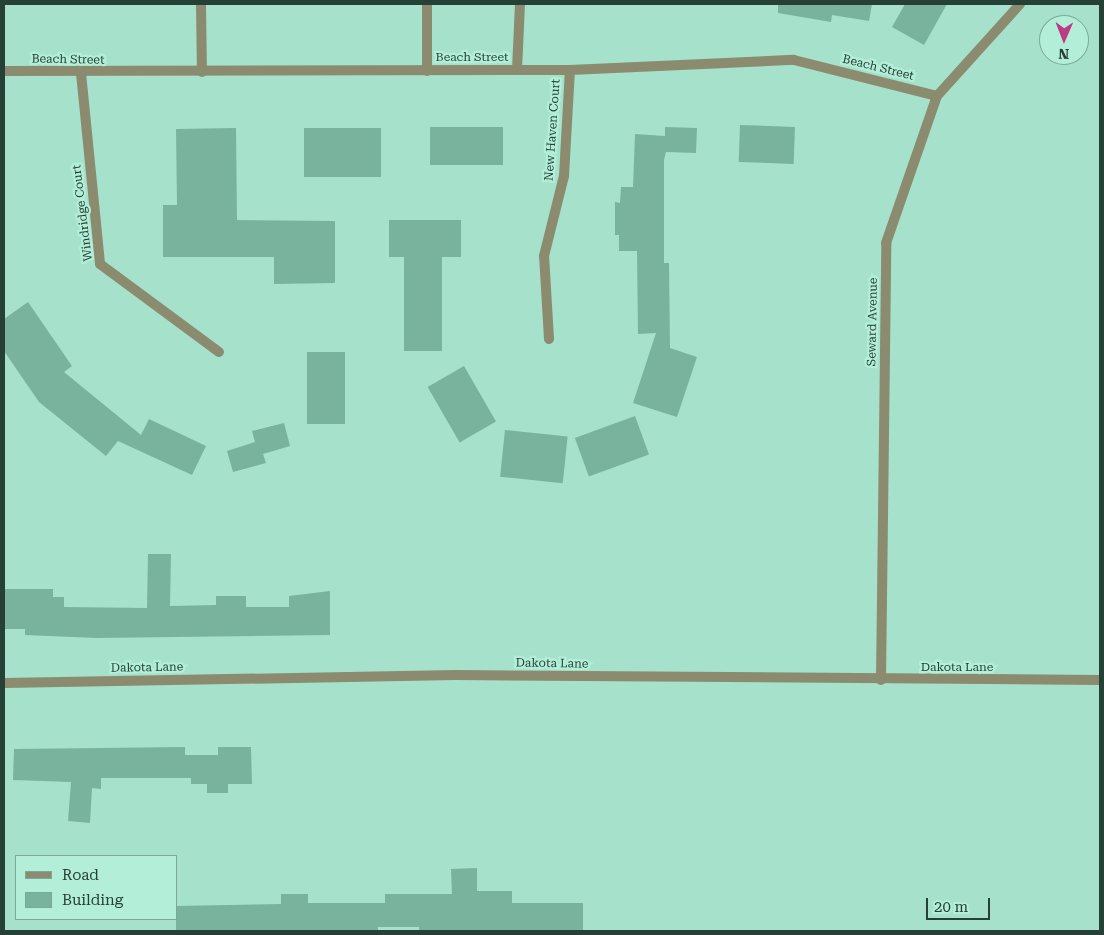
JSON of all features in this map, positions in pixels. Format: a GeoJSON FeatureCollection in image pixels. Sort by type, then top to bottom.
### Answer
{"type":"FeatureCollection","features":[{"type":"Feature","properties":{"kind":"street"},"geometry":{"type":"LineString","coordinates":[[201,4],[202,72]]}},
{"type":"Feature","properties":{"kind":"street"},"geometry":{"type":"LineString","coordinates":[[427,4],[427,71]]}},
{"type":"Feature","properties":{"kind":"street"},"geometry":{"type":"LineString","coordinates":[[517,70],[520,4]]}},
{"type":"Feature","properties":{"kind":"street","name":"Seward Avenue"},"geometry":{"type":"LineString","coordinates":[[881,680],[886,243],[937,96],[1020,4]]}},
{"type":"Feature","properties":{"kind":"street","name":"Beach Street"},"geometry":{"type":"LineString","coordinates":[[4,71],[81,73],[570,70],[794,60],[937,96]]}},
{"type":"Feature","properties":{"kind":"street","name":"New Haven Court"},"geometry":{"type":"LineString","coordinates":[[549,339],[544,256],[564,176],[570,70]]}},
{"type":"Feature","properties":{"kind":"street","name":"Windridge Court"},"geometry":{"type":"LineString","coordinates":[[81,73],[100,264],[219,352]]}},
{"type":"Feature","properties":{"kind":"street","name":"Dakota Lane"},"geometry":{"type":"LineString","coordinates":[[4,683],[456,675],[881,680],[1100,680]]}},
{"type":"Feature","properties":{"kind":"building"},"geometry":{"type":"Polygon","coordinates":[[[778,4],[872,4],[869,21],[832,15],[831,22],[778,13],[778,4]]]}},
{"type":"Feature","properties":{"kind":"building"},"geometry":{"type":"Polygon","coordinates":[[[905,4],[947,4],[924,45],[892,27],[905,4]]]}},
{"type":"Feature","properties":{"kind":"building"},"geometry":{"type":"Polygon","coordinates":[[[740,125],[795,127],[794,164],[739,162],[740,125]]]}},
{"type":"Feature","properties":{"kind":"building"},"geometry":{"type":"Polygon","coordinates":[[[430,127],[503,127],[503,165],[430,165],[430,127]]]}},
{"type":"Feature","properties":{"kind":"building"},"geometry":{"type":"Polygon","coordinates":[[[665,127],[697,128],[696,153],[666,152],[664,160],[664,263],[669,263],[670,348],[697,357],[677,417],[633,403],[656,333],[638,334],[637,251],[619,251],[619,235],[615,235],[615,202],[620,203],[621,187],[633,187],[635,134],[665,136],[665,127]]]}},
{"type":"Feature","properties":{"kind":"building"},"geometry":{"type":"Polygon","coordinates":[[[236,128],[237,220],[335,221],[335,283],[274,284],[274,257],[163,257],[163,205],[177,205],[176,129],[236,128]]]}},
{"type":"Feature","properties":{"kind":"building"},"geometry":{"type":"Polygon","coordinates":[[[304,128],[381,128],[381,177],[304,177],[304,128]]]}},
{"type":"Feature","properties":{"kind":"building"},"geometry":{"type":"Polygon","coordinates":[[[389,220],[461,220],[461,257],[442,257],[442,351],[404,351],[404,257],[389,257],[389,220]]]}},
{"type":"Feature","properties":{"kind":"building"},"geometry":{"type":"Polygon","coordinates":[[[28,302],[72,366],[64,372],[141,435],[149,419],[206,446],[192,475],[118,441],[106,456],[39,402],[4,351],[4,319],[28,302]]]}},
{"type":"Feature","properties":{"kind":"building"},"geometry":{"type":"Polygon","coordinates":[[[307,352],[345,352],[345,424],[307,424],[307,352]]]}},
{"type":"Feature","properties":{"kind":"building"},"geometry":{"type":"Polygon","coordinates":[[[464,366],[496,421],[460,442],[428,387],[464,366]]]}},
{"type":"Feature","properties":{"kind":"building"},"geometry":{"type":"Polygon","coordinates":[[[635,416],[649,455],[589,476],[575,438],[635,416]]]}},
{"type":"Feature","properties":{"kind":"building"},"geometry":{"type":"Polygon","coordinates":[[[284,423],[290,446],[263,454],[266,463],[233,472],[227,451],[255,442],[252,431],[284,423]]]}},
{"type":"Feature","properties":{"kind":"building"},"geometry":{"type":"Polygon","coordinates":[[[505,430],[568,437],[563,483],[500,477],[505,430]]]}},
{"type":"Feature","properties":{"kind":"building"},"geometry":{"type":"Polygon","coordinates":[[[148,554],[171,554],[170,606],[216,605],[216,596],[246,596],[246,607],[289,607],[289,596],[330,591],[330,635],[96,638],[25,635],[25,629],[4,629],[4,589],[53,589],[53,597],[64,597],[64,607],[147,608],[148,554]]]}},
{"type":"Feature","properties":{"kind":"building"},"geometry":{"type":"Polygon","coordinates":[[[185,747],[185,755],[218,755],[218,747],[251,747],[252,784],[228,784],[228,793],[207,793],[207,784],[191,784],[191,778],[101,778],[101,789],[92,788],[90,823],[68,821],[71,782],[13,780],[14,749],[185,747]]]}},
{"type":"Feature","properties":{"kind":"building"},"geometry":{"type":"Polygon","coordinates":[[[477,868],[477,891],[512,891],[512,903],[583,903],[583,931],[419,931],[419,927],[378,927],[378,931],[176,931],[178,906],[281,904],[281,894],[308,894],[308,903],[385,903],[385,894],[452,894],[451,869],[477,868]]]}}]}
